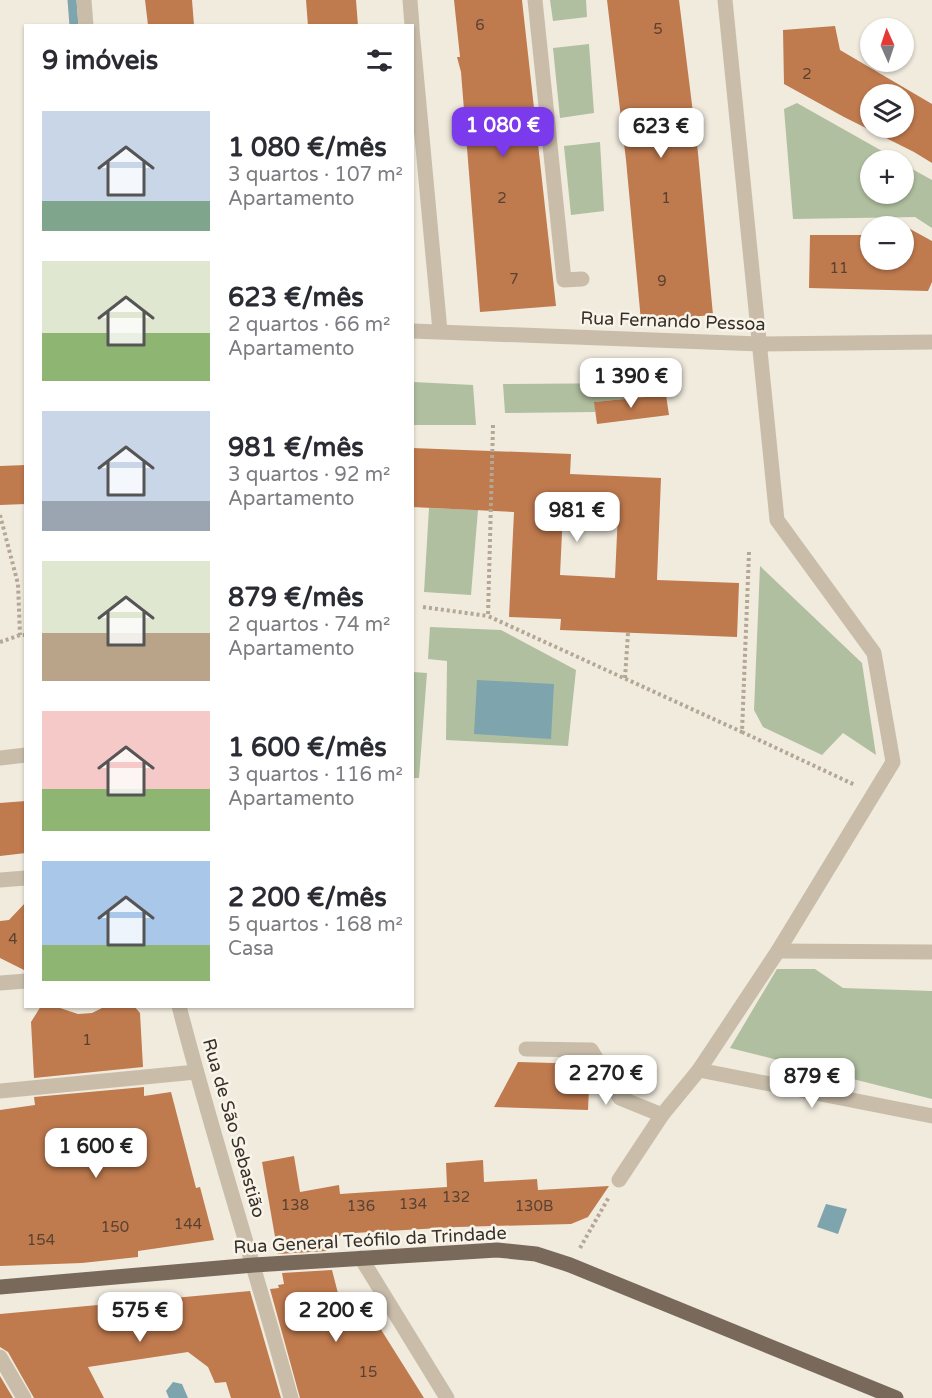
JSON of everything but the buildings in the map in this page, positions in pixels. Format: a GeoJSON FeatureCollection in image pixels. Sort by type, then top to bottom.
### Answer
{"type":"FeatureCollection","features":[{"type":"Feature","properties":{"kind":"main road","name":"Rua General Teófilo da Trindade"},"geometry":{"type":"LineString","coordinates":[[0,1287],[362,1258],[497,1250],[536,1254],[570,1265],[896,1398]]}},
{"type":"Feature","properties":{"kind":"street"},"geometry":{"type":"LineString","coordinates":[[84,0],[86,24]]}},
{"type":"Feature","properties":{"kind":"street"},"geometry":{"type":"LineString","coordinates":[[410,0],[412,24]]}},
{"type":"Feature","properties":{"kind":"street"},"geometry":{"type":"LineString","coordinates":[[535,0],[564,280],[582,279]]}},
{"type":"Feature","properties":{"kind":"street"},"geometry":{"type":"LineString","coordinates":[[619,1180],[662,1115],[699,1070],[778,951],[893,762],[874,653],[777,520],[725,0]]}},
{"type":"Feature","properties":{"kind":"street"},"geometry":{"type":"LineString","coordinates":[[414,49],[440,331]]}},
{"type":"Feature","properties":{"kind":"street","name":"Rua Fernando Pessoa"},"geometry":{"type":"LineString","coordinates":[[414,331],[760,344],[932,342]]}},
{"type":"Feature","properties":{"kind":"street"},"geometry":{"type":"LineString","coordinates":[[0,758],[24,755]]}},
{"type":"Feature","properties":{"kind":"street"},"geometry":{"type":"LineString","coordinates":[[0,880],[24,878]]}},
{"type":"Feature","properties":{"kind":"street"},"geometry":{"type":"LineString","coordinates":[[778,951],[932,952]]}},
{"type":"Feature","properties":{"kind":"street"},"geometry":{"type":"LineString","coordinates":[[0,983],[24,981]]}},
{"type":"Feature","properties":{"kind":"street","name":"Rua de São Sebastião"},"geometry":{"type":"LineString","coordinates":[[180,1008],[291,1398]]}},
{"type":"Feature","properties":{"kind":"street"},"geometry":{"type":"LineString","coordinates":[[526,1049],[591,1050],[620,1098],[662,1115]]}},
{"type":"Feature","properties":{"kind":"street"},"geometry":{"type":"LineString","coordinates":[[699,1070],[932,1116]]}},
{"type":"Feature","properties":{"kind":"street"},"geometry":{"type":"LineString","coordinates":[[0,1091],[196,1072]]}},
{"type":"Feature","properties":{"kind":"street"},"geometry":{"type":"LineString","coordinates":[[362,1258],[447,1398]]}},
{"type":"Feature","properties":{"kind":"street"},"geometry":{"type":"LineString","coordinates":[[0,1357],[24,1398]]}},
{"type":"Feature","properties":{"kind":"path"},"geometry":{"type":"LineString","coordinates":[[488,616],[493,425]]}},
{"type":"Feature","properties":{"kind":"path"},"geometry":{"type":"LineString","coordinates":[[0,515],[18,584],[23,635],[0,642]]}},
{"type":"Feature","properties":{"kind":"path"},"geometry":{"type":"LineString","coordinates":[[742,732],[749,552]]}},
{"type":"Feature","properties":{"kind":"path"},"geometry":{"type":"LineString","coordinates":[[423,607],[488,616],[862,788]]}},
{"type":"Feature","properties":{"kind":"path"},"geometry":{"type":"LineString","coordinates":[[625,678],[628,633]]}},
{"type":"Feature","properties":{"kind":"path"},"geometry":{"type":"LineString","coordinates":[[570,1265],[619,1180]]}},
{"type":"Feature","properties":{"kind":"green space"},"geometry":{"type":"Polygon","coordinates":[[[550,0],[586,0],[587,17],[553,21],[550,0]]]}},
{"type":"Feature","properties":{"kind":"green space"},"geometry":{"type":"Polygon","coordinates":[[[589,44],[594,113],[560,118],[553,48],[589,44]]]}},
{"type":"Feature","properties":{"kind":"green space"},"geometry":{"type":"Polygon","coordinates":[[[797,103],[880,150],[860,150],[860,204],[914,204],[914,170],[932,180],[932,228],[914,216],[793,219],[784,109],[797,103]]]}},
{"type":"Feature","properties":{"kind":"green space"},"geometry":{"type":"Polygon","coordinates":[[[600,142],[604,211],[571,215],[564,146],[600,142]]]}},
{"type":"Feature","properties":{"kind":"green space"},"geometry":{"type":"Polygon","coordinates":[[[414,382],[473,385],[476,425],[414,425],[414,382]]]}},
{"type":"Feature","properties":{"kind":"green space"},"geometry":{"type":"Polygon","coordinates":[[[640,383],[644,397],[595,402],[595,412],[505,413],[503,384],[640,383]]]}},
{"type":"Feature","properties":{"kind":"green space"},"geometry":{"type":"Polygon","coordinates":[[[429,508],[478,510],[471,595],[424,592],[429,508]]]}},
{"type":"Feature","properties":{"kind":"green space"},"geometry":{"type":"Polygon","coordinates":[[[760,566],[862,663],[876,755],[843,733],[822,755],[763,727],[754,710],[760,566]]]}},
{"type":"Feature","properties":{"kind":"green space"},"geometry":{"type":"Polygon","coordinates":[[[430,627],[501,630],[576,670],[568,746],[446,740],[447,661],[428,659],[430,627]]]}},
{"type":"Feature","properties":{"kind":"green space"},"geometry":{"type":"Polygon","coordinates":[[[414,672],[427,673],[419,778],[414,778],[414,672]]]}},
{"type":"Feature","properties":{"kind":"green space"},"geometry":{"type":"Polygon","coordinates":[[[777,969],[815,969],[843,988],[932,991],[932,1099],[730,1048],[777,969]]]}},
{"type":"Feature","properties":{"kind":"water"},"geometry":{"type":"Polygon","coordinates":[[[477,680],[554,684],[551,739],[474,734],[477,680]]]}},
{"type":"Feature","properties":{"kind":"water"},"geometry":{"type":"Polygon","coordinates":[[[826,1204],[847,1209],[838,1234],[817,1227],[826,1204]]]}},
{"type":"Feature","properties":{"kind":"water"},"geometry":{"type":"Polygon","coordinates":[[[173,1382],[182,1384],[188,1398],[169,1398],[166,1391],[173,1382]]]}},
{"type":"Feature","properties":{"kind":"waterway"},"geometry":{"type":"LineString","coordinates":[[72,0],[74,24]]}}]}
